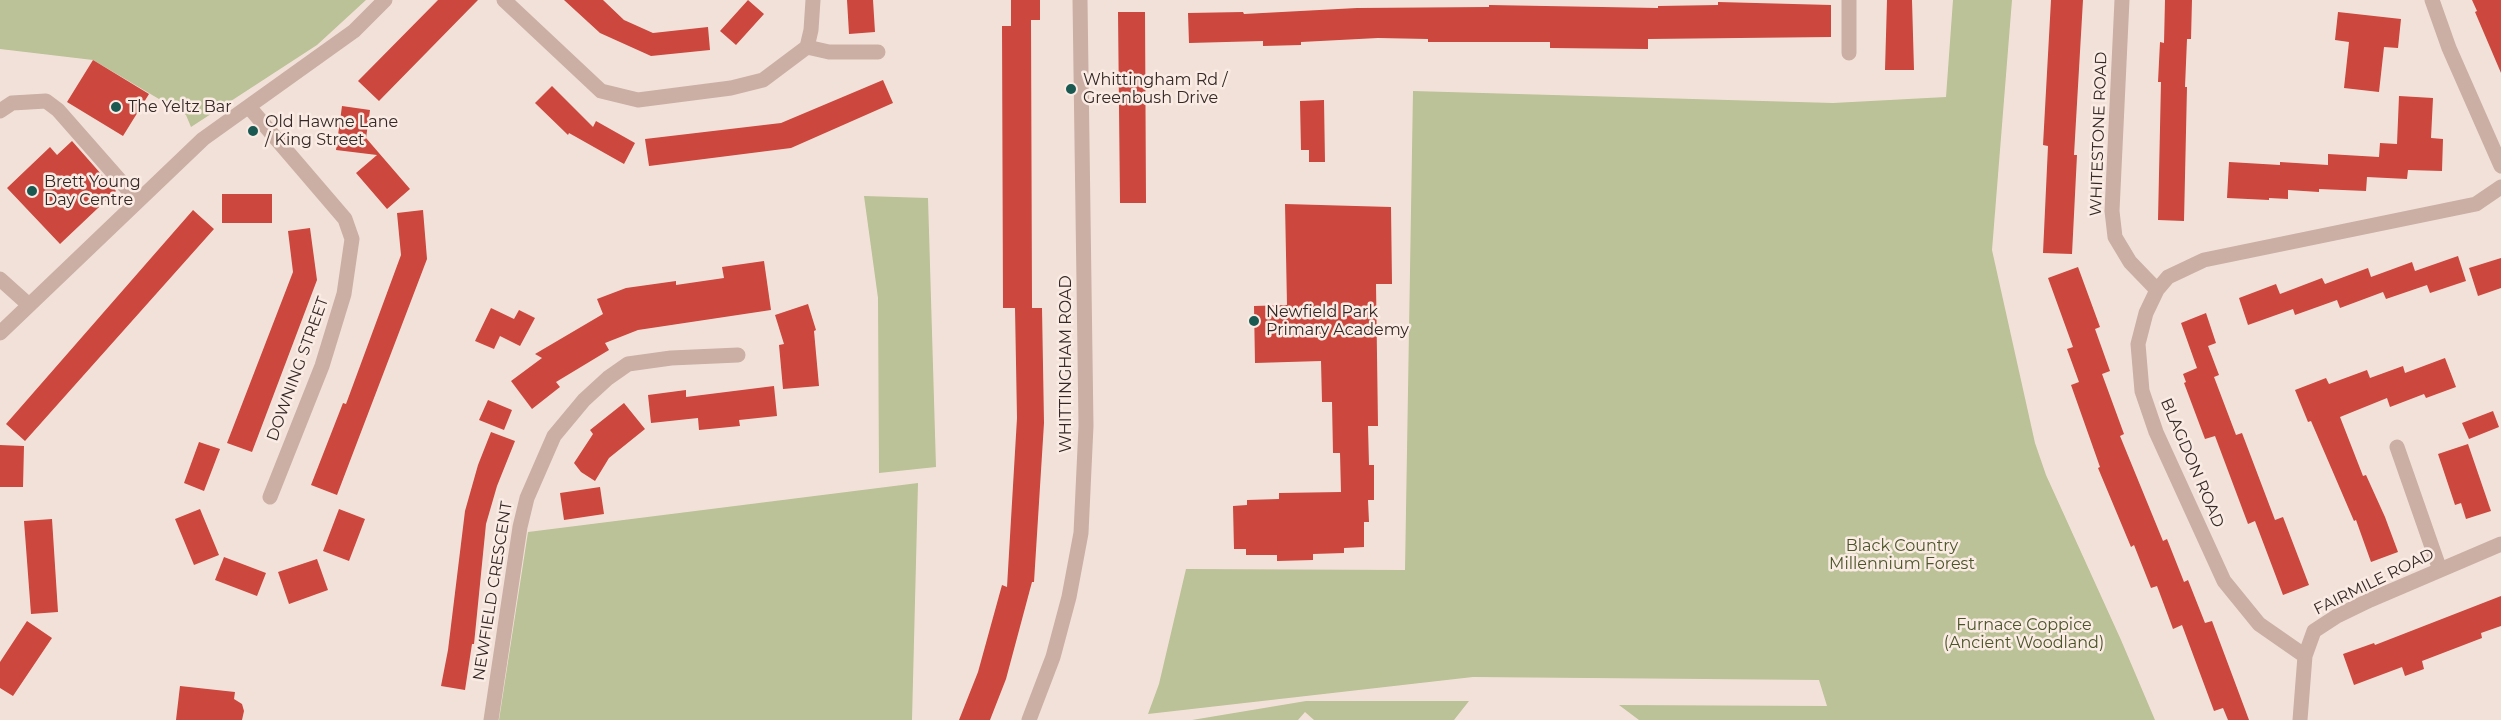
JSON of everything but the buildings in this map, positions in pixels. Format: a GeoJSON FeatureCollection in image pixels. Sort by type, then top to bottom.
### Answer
{"type":"FeatureCollection","features":[{"type":"Feature","properties":{"kind":"street"},"geometry":{"type":"LineString","coordinates":[[0,333],[203,139],[354,31],[385,0]]}},
{"type":"Feature","properties":{"kind":"street"},"geometry":{"type":"LineString","coordinates":[[504,0],[601,91],[638,100],[730,88],[763,80],[807,47],[811,30],[813,0]]}},
{"type":"Feature","properties":{"kind":"street","name":"WHITTINGHAM ROAD"},"geometry":{"type":"LineString","coordinates":[[1029,720],[1053,657],[1069,597],[1081,533],[1086,426],[1080,0]]}},
{"type":"Feature","properties":{"kind":"street"},"geometry":{"type":"LineString","coordinates":[[1849,0],[1849,53]]}},
{"type":"Feature","properties":{"kind":"street","name":"WHITESTONE ROAD"},"geometry":{"type":"LineString","coordinates":[[2122,0],[2112,211],[2115,237],[2130,262],[2157,290]]}},
{"type":"Feature","properties":{"kind":"street"},"geometry":{"type":"LineString","coordinates":[[2432,0],[2450,48],[2501,166]]}},
{"type":"Feature","properties":{"kind":"street"},"geometry":{"type":"LineString","coordinates":[[807,47],[829,52],[878,52]]}},
{"type":"Feature","properties":{"kind":"street"},"geometry":{"type":"LineString","coordinates":[[0,111],[12,103],[46,101],[58,110],[138,201]]}},
{"type":"Feature","properties":{"kind":"street","name":"DOWNING STREET"},"geometry":{"type":"LineString","coordinates":[[249,107],[345,219],[352,239],[344,294],[322,366],[270,497]]}},
{"type":"Feature","properties":{"kind":"street","name":"BLAGDON ROAD"},"geometry":{"type":"LineString","coordinates":[[2305,656],[2259,624],[2224,581],[2156,432],[2142,391],[2138,344],[2146,314],[2157,290],[2168,277],[2204,260],[2476,204],[2501,187]]}},
{"type":"Feature","properties":{"kind":"street"},"geometry":{"type":"LineString","coordinates":[[0,279],[29,305]]}},
{"type":"Feature","properties":{"kind":"street","name":"NEWFIELD CRESCENT"},"geometry":{"type":"LineString","coordinates":[[491,720],[520,527],[527,498],[554,436],[584,400],[608,378],[628,364],[671,358],[738,355]]}},
{"type":"Feature","properties":{"kind":"street"},"geometry":{"type":"LineString","coordinates":[[2397,447],[2440,570]]}},
{"type":"Feature","properties":{"kind":"street","name":"FAIRMILE ROAD"},"geometry":{"type":"LineString","coordinates":[[2300,720],[2305,656],[2314,631],[2370,600],[2501,544]]}},
{"type":"Feature","properties":{"kind":"green space"},"geometry":{"type":"Polygon","coordinates":[[[0,0],[366,0],[317,45],[191,127],[186,115],[93,60],[0,49],[0,0]]]}},
{"type":"Feature","properties":{"kind":"green space"},"geometry":{"type":"Polygon","coordinates":[[[1953,0],[2012,0],[1992,250],[2035,443],[2046,475],[2155,720],[1639,720],[1619,705],[1827,706],[1819,680],[1473,677],[1148,714],[1159,684],[1186,569],[1405,570],[1413,91],[1833,103],[1946,97],[1953,0]]]}},
{"type":"Feature","properties":{"kind":"green space"},"geometry":{"type":"Polygon","coordinates":[[[864,196],[928,198],[936,467],[879,473],[878,298],[864,196]]]}},
{"type":"Feature","properties":{"kind":"green space"},"geometry":{"type":"Polygon","coordinates":[[[918,483],[912,720],[499,720],[528,532],[918,483]]]}},
{"type":"Feature","properties":{"kind":"green space"},"geometry":{"type":"Polygon","coordinates":[[[1306,701],[1469,701],[1454,720],[1314,720],[1305,712],[1298,720],[1192,720],[1306,701]]]}},
{"type":"Feature","properties":{"kind":"place","name":"Whittingham Rd / Greenbush Drive"},"geometry":{"type":"Point","coordinates":[1071,89]}},
{"type":"Feature","properties":{"kind":"place","name":"The Yeltz Bar"},"geometry":{"type":"Point","coordinates":[116,107]}},
{"type":"Feature","properties":{"kind":"place","name":"Old Hawne Lane / King Street"},"geometry":{"type":"Point","coordinates":[253,131]}},
{"type":"Feature","properties":{"kind":"place","name":"Brett Young Day Centre"},"geometry":{"type":"Point","coordinates":[32,191]}},
{"type":"Feature","properties":{"kind":"place","name":"Newfield Park Primary Academy"},"geometry":{"type":"Point","coordinates":[1254,321]}},
{"type":"Feature","properties":{"kind":"park label","name":"Black Country Millennium Forest"},"geometry":{"type":"Point","coordinates":[1902,555]}},
{"type":"Feature","properties":{"kind":"park label","name":"Furnace Coppice (Ancient Woodland)"},"geometry":{"type":"Point","coordinates":[2024,634]}}]}
